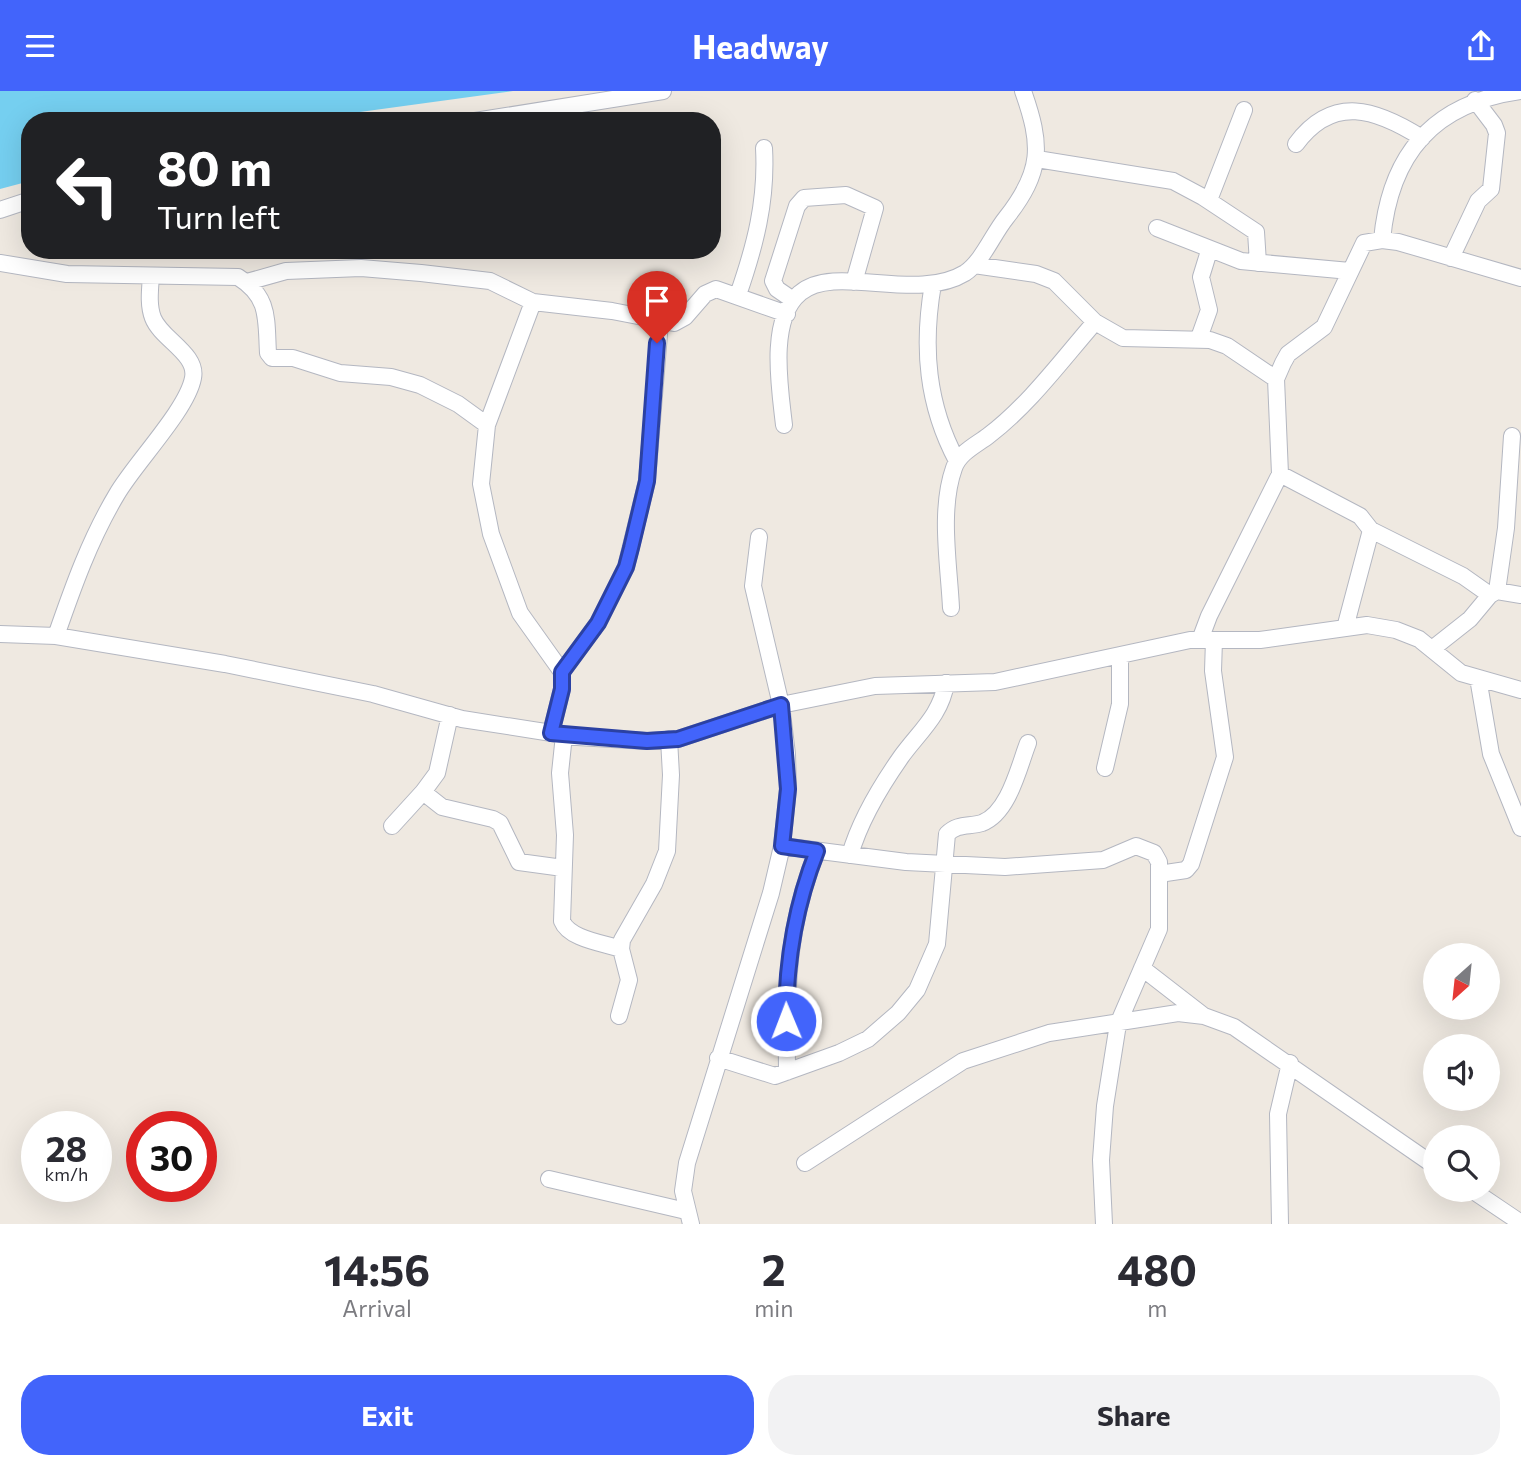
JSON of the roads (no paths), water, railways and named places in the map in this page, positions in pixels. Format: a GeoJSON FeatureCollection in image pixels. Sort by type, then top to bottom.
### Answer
{"type":"FeatureCollection","features":[{"type":"Feature","properties":{"kind":"street"},"geometry":{"type":"LineString","coordinates":[[531,112],[663,91]]}},
{"type":"Feature","properties":{"kind":"street"},"geometry":{"type":"LineString","coordinates":[[785,425],[777,364],[779,343],[790,307],[810,286],[825,282],[903,286],[933,284],[965,272],[974,265],[1023,196],[1037,159],[1035,124],[1023,91]]}},
{"type":"Feature","properties":{"kind":"street"},"geometry":{"type":"LineString","coordinates":[[1382,240],[1390,194],[1403,164],[1422,138],[1454,109],[1475,100],[1521,91]]}},
{"type":"Feature","properties":{"kind":"street"},"geometry":{"type":"LineString","coordinates":[[1451,258],[1478,201],[1491,189],[1497,134],[1494,125],[1475,100]]}},
{"type":"Feature","properties":{"kind":"street"},"geometry":{"type":"LineString","coordinates":[[1209,201],[1244,110]]}},
{"type":"Feature","properties":{"kind":"street"},"geometry":{"type":"LineString","coordinates":[[1296,144],[1319,119],[1346,112],[1380,115],[1422,138]]}},
{"type":"Feature","properties":{"kind":"street"},"geometry":{"type":"LineString","coordinates":[[738,295],[761,218],[766,181],[764,148]]}},
{"type":"Feature","properties":{"kind":"street"},"geometry":{"type":"LineString","coordinates":[[1037,159],[1173,181],[1256,232],[1258,263]]}},
{"type":"Feature","properties":{"kind":"street"},"geometry":{"type":"LineString","coordinates":[[790,307],[773,281],[797,206],[804,198],[846,195],[875,208],[854,282]]}},
{"type":"Feature","properties":{"kind":"street"},"geometry":{"type":"LineString","coordinates":[[0,210],[21,203]]}},
{"type":"Feature","properties":{"kind":"street"},"geometry":{"type":"LineString","coordinates":[[1157,228],[1209,251],[1241,261],[1350,271]]}},
{"type":"Feature","properties":{"kind":"street"},"geometry":{"type":"LineString","coordinates":[[1159,874],[1186,870],[1191,864],[1225,757],[1207,640],[1209,616],[1280,474],[1276,379],[1288,353],[1324,327],[1364,243],[1382,240],[1521,278]]}},
{"type":"Feature","properties":{"kind":"street"},"geometry":{"type":"LineString","coordinates":[[1199,338],[1209,310],[1200,277],[1209,251]]}},
{"type":"Feature","properties":{"kind":"street"},"geometry":{"type":"LineString","coordinates":[[0,263],[67,274],[226,275],[247,282],[286,271],[361,268],[490,281],[533,302],[612,311],[660,322],[680,322],[711,289],[790,307]]}},
{"type":"Feature","properties":{"kind":"street"},"geometry":{"type":"LineString","coordinates":[[974,265],[1037,274],[1054,281],[1095,322],[1123,338],[1199,338],[1227,346],[1276,379]]}},
{"type":"Feature","properties":{"kind":"street"},"geometry":{"type":"LineString","coordinates":[[56,636],[76,577],[116,496],[139,460],[174,415],[193,380],[193,370],[188,359],[160,331],[153,319],[151,276]]}},
{"type":"Feature","properties":{"kind":"street"},"geometry":{"type":"LineString","coordinates":[[247,282],[266,307],[268,353],[272,358],[293,358],[319,369],[391,377],[420,385],[458,404],[487,425]]}},
{"type":"Feature","properties":{"kind":"street"},"geometry":{"type":"LineString","coordinates":[[933,284],[926,323],[929,380],[936,413],[957,461]]}},
{"type":"Feature","properties":{"kind":"street"},"geometry":{"type":"LineString","coordinates":[[533,302],[487,425],[481,484],[491,534],[528,627],[562,672]]}},
{"type":"Feature","properties":{"kind":"street"},"geometry":{"type":"LineString","coordinates":[[621,949],[576,935],[563,926],[565,835],[557,734],[562,672],[598,623],[626,567],[647,481],[660,322]]}},
{"type":"Feature","properties":{"kind":"street"},"geometry":{"type":"LineString","coordinates":[[951,608],[947,515],[951,478],[957,461],[1024,403],[1095,322]]}},
{"type":"Feature","properties":{"kind":"street"},"geometry":{"type":"LineString","coordinates":[[1432,649],[1470,619],[1493,593],[1506,528],[1512,436]]}},
{"type":"Feature","properties":{"kind":"street"},"geometry":{"type":"LineString","coordinates":[[1280,474],[1360,516],[1371,530],[1493,593],[1521,595]]}},
{"type":"Feature","properties":{"kind":"street"},"geometry":{"type":"LineString","coordinates":[[1345,628],[1371,530]]}},
{"type":"Feature","properties":{"kind":"street"},"geometry":{"type":"LineString","coordinates":[[549,1179],[689,1217],[683,1191],[687,1163],[771,893],[782,846],[788,789],[781,705],[755,602],[754,575],[759,537]]}},
{"type":"Feature","properties":{"kind":"street"},"geometry":{"type":"LineString","coordinates":[[0,634],[56,636],[346,688],[450,715],[557,734],[669,740],[706,732],[781,705],[875,687],[995,682],[1120,655],[1207,640],[1261,640],[1367,625],[1396,630],[1419,639],[1452,668],[1521,690]]}},
{"type":"Feature","properties":{"kind":"street"},"geometry":{"type":"LineString","coordinates":[[1105,768],[1119,704],[1120,655]]}},
{"type":"Feature","properties":{"kind":"street"},"geometry":{"type":"LineString","coordinates":[[1478,678],[1491,754],[1521,828]]}},
{"type":"Feature","properties":{"kind":"street"},"geometry":{"type":"LineString","coordinates":[[850,855],[861,823],[892,770],[942,704],[946,683]]}},
{"type":"Feature","properties":{"kind":"street"},"geometry":{"type":"LineString","coordinates":[[392,825],[424,792],[437,773],[450,715]]}},
{"type":"Feature","properties":{"kind":"street"},"geometry":{"type":"LineString","coordinates":[[619,1016],[629,980],[621,949],[622,940],[654,884],[667,851],[671,775],[669,740]]}},
{"type":"Feature","properties":{"kind":"street"},"geometry":{"type":"LineString","coordinates":[[718,1058],[768,1076],[787,1073],[868,1039],[898,1013],[917,990],[937,944],[947,834],[953,827],[982,823],[992,817],[1011,786],[1028,743]]}},
{"type":"Feature","properties":{"kind":"street"},"geometry":{"type":"LineString","coordinates":[[424,792],[442,807],[500,823],[519,862],[564,868]]}},
{"type":"Feature","properties":{"kind":"street"},"geometry":{"type":"LineString","coordinates":[[782,846],[944,865],[1005,867],[1103,860],[1136,846],[1154,853],[1159,862],[1159,929],[1118,1024],[1102,1146],[1104,1224]]}},
{"type":"Feature","properties":{"kind":"street"},"geometry":{"type":"LineString","coordinates":[[787,1073],[787,966],[800,893],[817,851]]}},
{"type":"Feature","properties":{"kind":"street"},"geometry":{"type":"LineString","coordinates":[[1142,968],[1204,1016]]}},
{"type":"Feature","properties":{"kind":"street"},"geometry":{"type":"LineString","coordinates":[[805,1163],[963,1061],[1049,1034],[1178,1013],[1204,1016],[1234,1027],[1290,1063],[1423,1157]]}},
{"type":"Feature","properties":{"kind":"street"},"geometry":{"type":"LineString","coordinates":[[1280,1224],[1278,1114],[1290,1063]]}},
{"type":"Feature","properties":{"kind":"street"},"geometry":{"type":"LineString","coordinates":[[1490,1202],[1521,1223]]}},
{"type":"Feature","properties":{"kind":"water"},"geometry":{"type":"Polygon","coordinates":[[[0,91],[513,91],[360,112],[21,112],[21,183],[0,189],[0,91]]]}}]}
